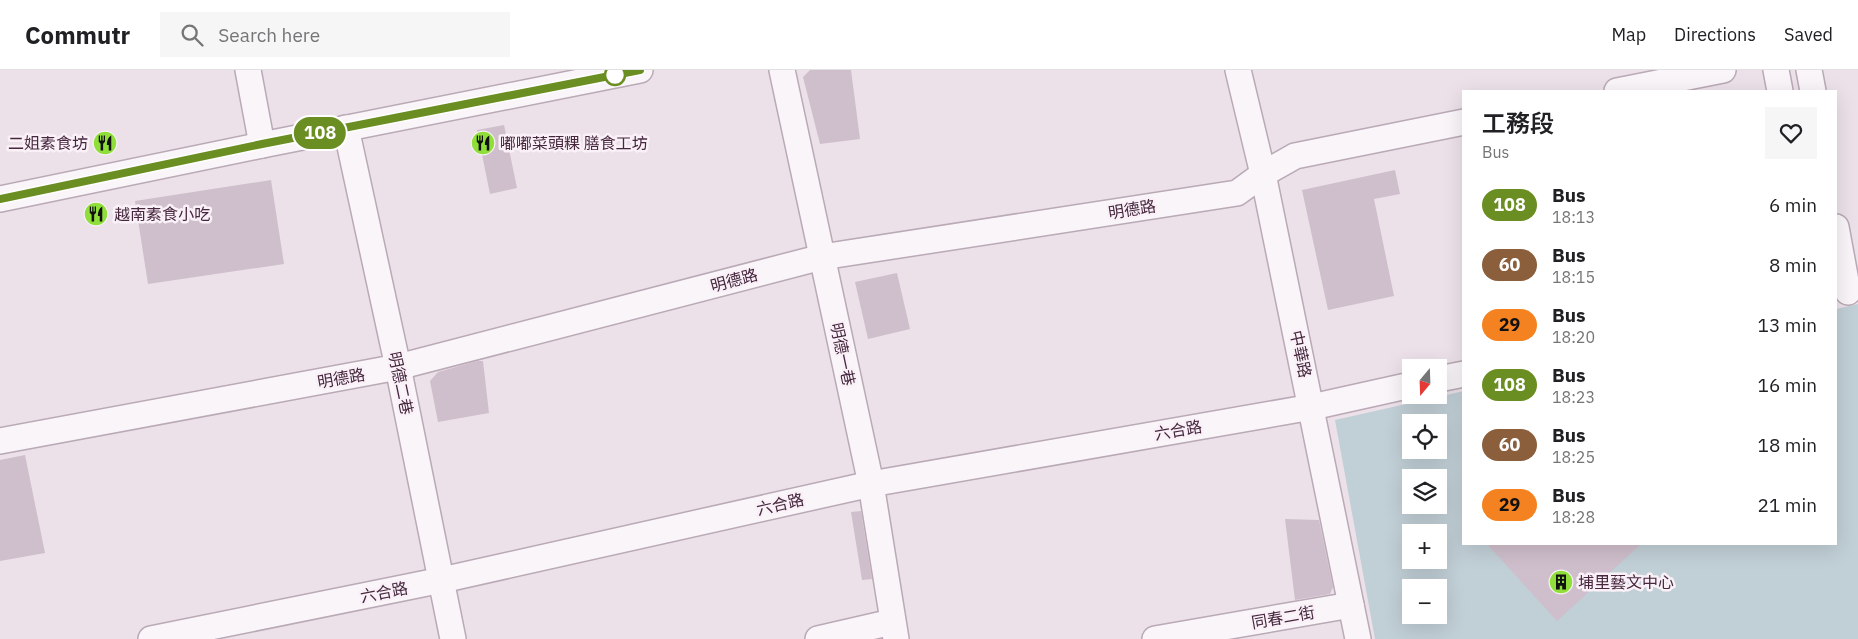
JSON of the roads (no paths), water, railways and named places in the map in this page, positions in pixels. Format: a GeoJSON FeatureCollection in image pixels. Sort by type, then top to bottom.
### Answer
{"type":"FeatureCollection","features":[{"type":"Feature","properties":{"kind":"street"},"geometry":{"type":"LineString","coordinates":[[248,70],[262,144]]}},
{"type":"Feature","properties":{"kind":"street"},"geometry":{"type":"LineString","coordinates":[[0,199],[346,128],[588,75],[640,70]]}},
{"type":"Feature","properties":{"kind":"street","name":"明德一巷"},"geometry":{"type":"LineString","coordinates":[[782,70],[871,484],[894,630]]}},
{"type":"Feature","properties":{"kind":"street","name":"中華路"},"geometry":{"type":"LineString","coordinates":[[1238,70],[1264,174],[1358,639]]}},
{"type":"Feature","properties":{"kind":"street"},"geometry":{"type":"LineString","coordinates":[[1622,90],[1723,70]]}},
{"type":"Feature","properties":{"kind":"street"},"geometry":{"type":"LineString","coordinates":[[1776,70],[1780,90]]}},
{"type":"Feature","properties":{"kind":"street"},"geometry":{"type":"LineString","coordinates":[[1809,70],[1813,90]]}},
{"type":"Feature","properties":{"kind":"street","name":"明德路"},"geometry":{"type":"LineString","coordinates":[[0,440],[398,367],[822,257],[1237,192],[1295,156],[1462,122]]}},
{"type":"Feature","properties":{"kind":"street","name":"明德二巷"},"geometry":{"type":"LineString","coordinates":[[346,128],[398,367],[453,639]]}},
{"type":"Feature","properties":{"kind":"street"},"geometry":{"type":"LineString","coordinates":[[1837,233],[1847,292]]}},
{"type":"Feature","properties":{"kind":"street"},"geometry":{"type":"LineString","coordinates":[[1448,378],[1462,374]]}},
{"type":"Feature","properties":{"kind":"street","name":"六合路"},"geometry":{"type":"LineString","coordinates":[[151,639],[210,633],[871,484],[1312,407],[1402,387]]}},
{"type":"Feature","properties":{"kind":"street","name":"同春二街"},"geometry":{"type":"LineString","coordinates":[[1155,639],[1351,605]]}},
{"type":"Feature","properties":{"kind":"street"},"geometry":{"type":"LineString","coordinates":[[818,639],[894,630]]}},
{"type":"Feature","properties":{"kind":"place","name":"二姐素食坊"},"geometry":{"type":"Point","coordinates":[105,143]}},
{"type":"Feature","properties":{"kind":"place","name":"嘟嘟菜頭粿 膳食工坊"},"geometry":{"type":"Point","coordinates":[483,143]}},
{"type":"Feature","properties":{"kind":"place","name":"越南素食小吃"},"geometry":{"type":"Point","coordinates":[96,214]}},
{"type":"Feature","properties":{"kind":"place","name":"埔里藝文中心"},"geometry":{"type":"Point","coordinates":[1561,582]}}]}
